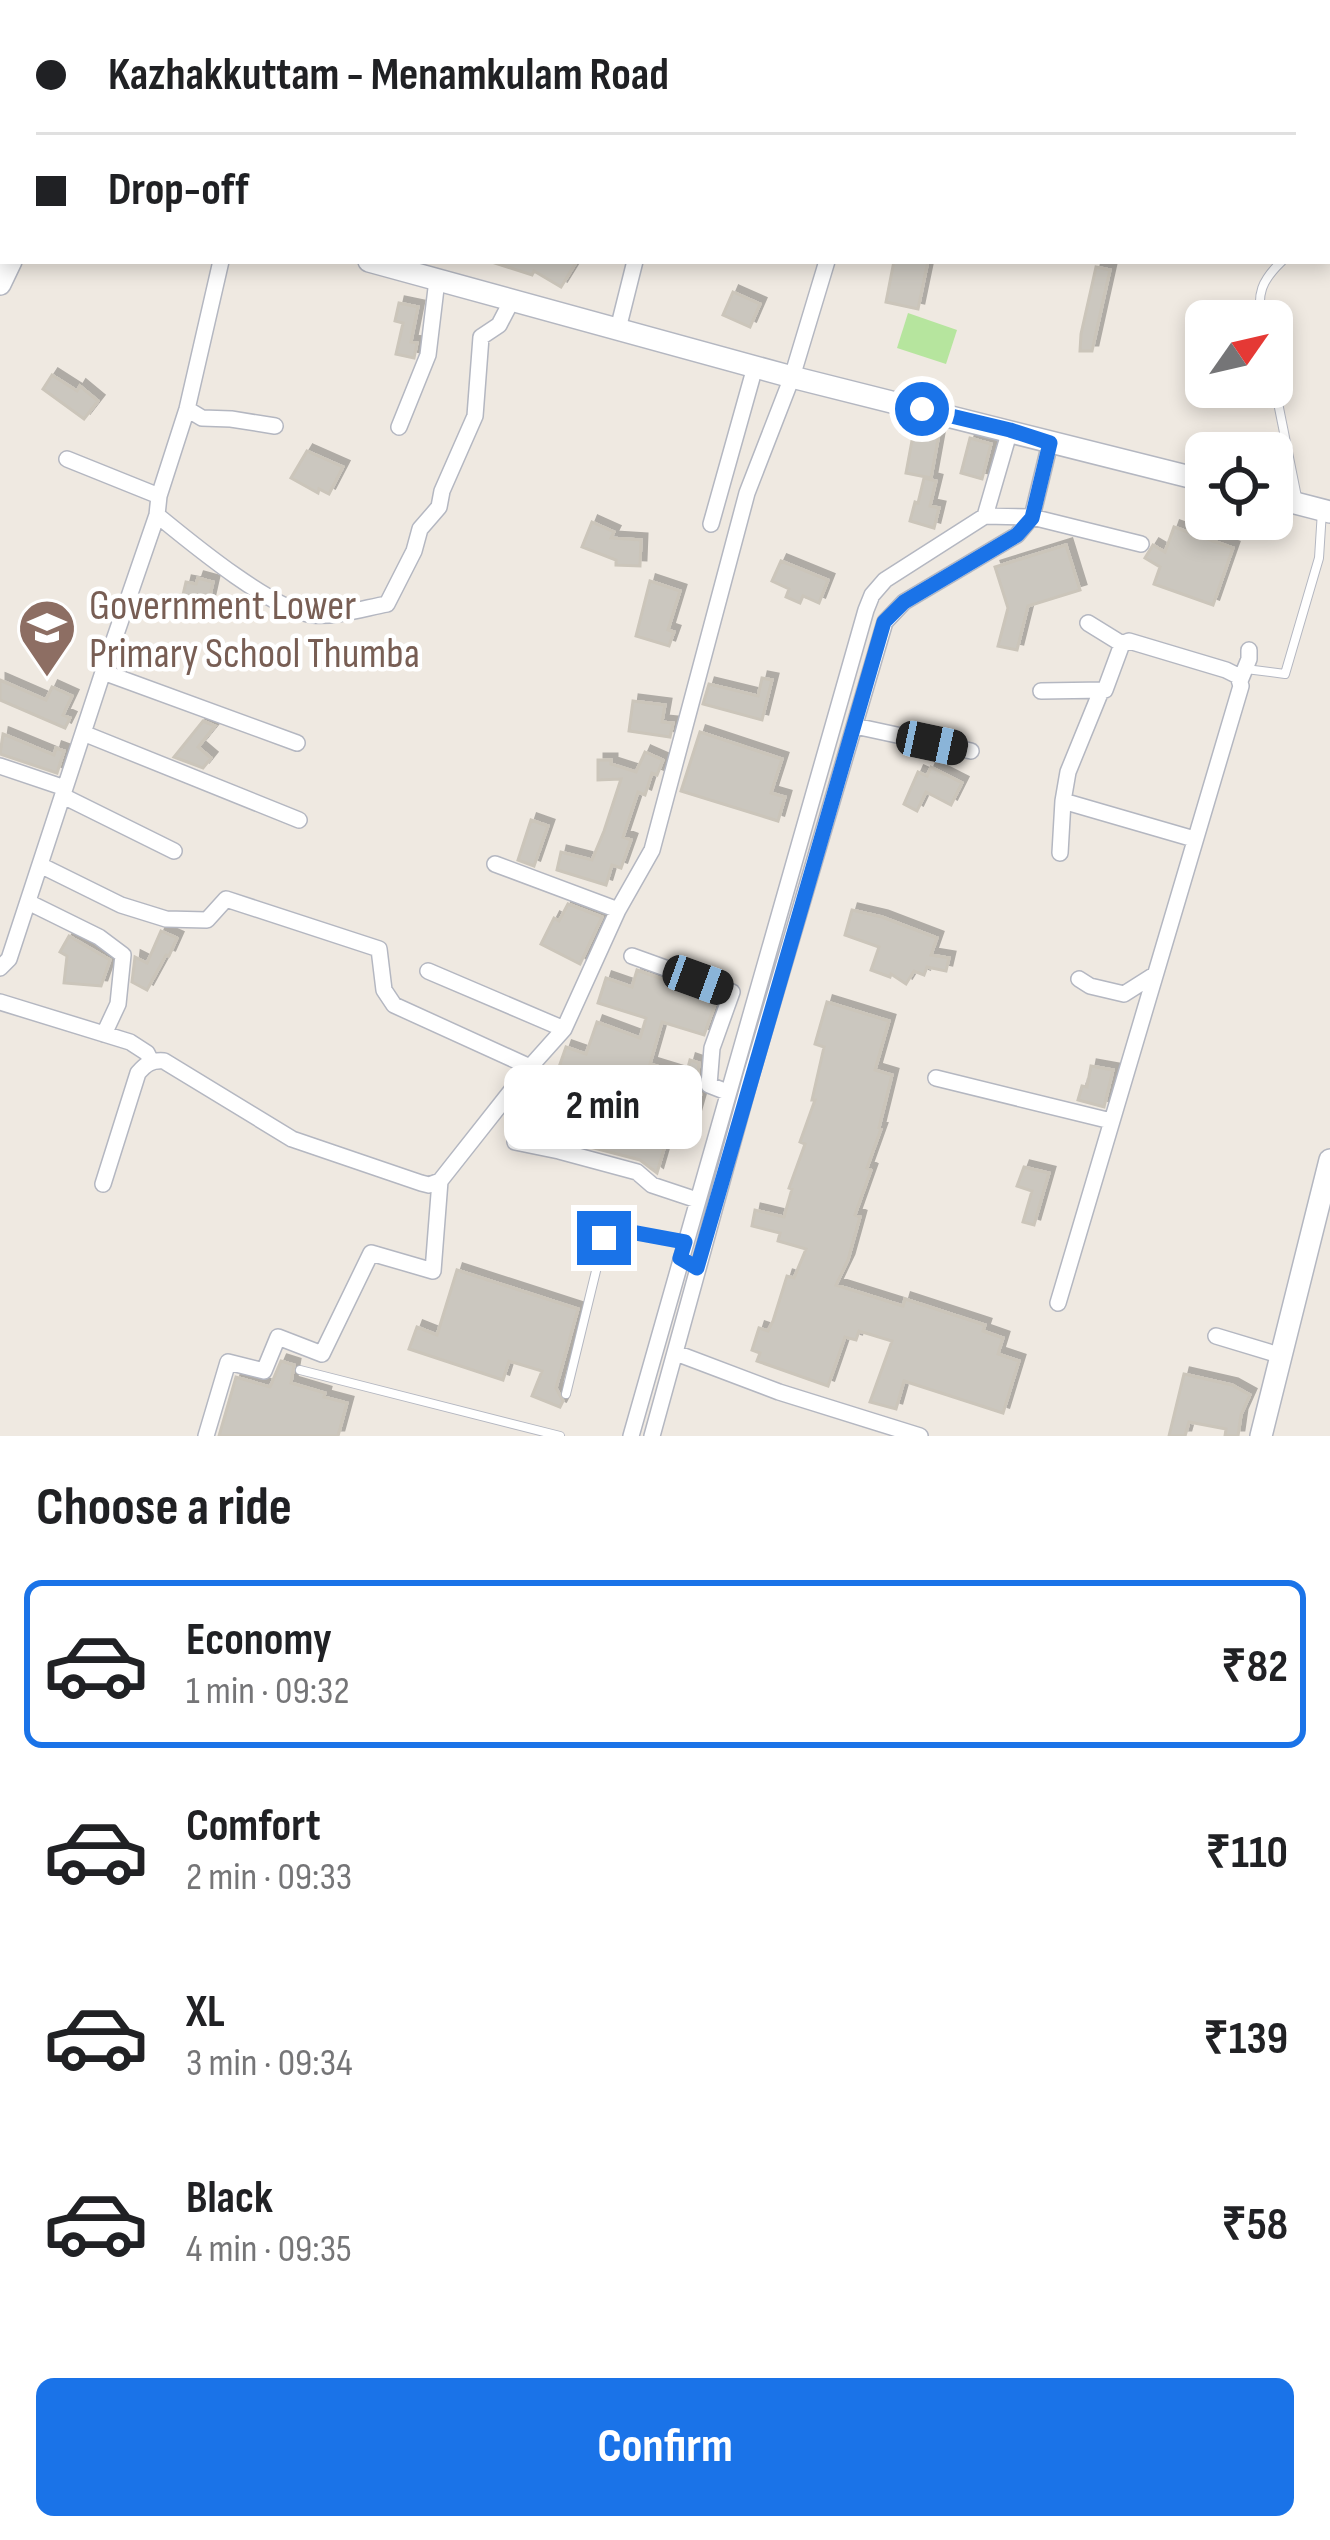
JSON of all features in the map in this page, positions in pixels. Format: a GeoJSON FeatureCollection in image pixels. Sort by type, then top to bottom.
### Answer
{"type":"FeatureCollection","features":[{"type":"Feature","properties":{"kind":"main road"},"geometry":{"type":"LineString","coordinates":[[380,264],[792,377],[1185,476]]}},
{"type":"Feature","properties":{"kind":"main road"},"geometry":{"type":"LineString","coordinates":[[1293,502],[1326,511]]}},
{"type":"Feature","properties":{"kind":"main road"},"geometry":{"type":"LineString","coordinates":[[1261,1436],[1330,1160]]}},
{"type":"Feature","properties":{"kind":"street"},"geometry":{"type":"LineString","coordinates":[[1,970],[10,959],[157,515],[220,264]]}},
{"type":"Feature","properties":{"kind":"street"},"geometry":{"type":"LineString","coordinates":[[618,329],[634,264]]}},
{"type":"Feature","properties":{"kind":"street"},"geometry":{"type":"LineString","coordinates":[[103,1184],[138,1073],[151,1061],[164,1061],[292,1139],[435,1184],[564,1029],[618,910],[652,850],[747,493],[792,377],[826,264]]}},
{"type":"Feature","properties":{"kind":"street"},"geometry":{"type":"LineString","coordinates":[[399,427],[428,355],[437,280]]}},
{"type":"Feature","properties":{"kind":"street"},"geometry":{"type":"LineString","coordinates":[[157,515],[250,584],[312,615],[387,604],[420,530],[439,507],[476,416],[482,337],[499,325],[512,300]]}},
{"type":"Feature","properties":{"kind":"street"},"geometry":{"type":"LineString","coordinates":[[711,524],[755,367]]}},
{"type":"Feature","properties":{"kind":"street"},"geometry":{"type":"LineString","coordinates":[[187,409],[202,418],[275,426]]}},
{"type":"Feature","properties":{"kind":"street"},"geometry":{"type":"LineString","coordinates":[[986,516],[1010,430]]}},
{"type":"Feature","properties":{"kind":"street"},"geometry":{"type":"LineString","coordinates":[[631,1436],[728,1092],[742,1073],[841,772],[884,622],[904,602],[1017,535],[1032,518],[1050,443]]}},
{"type":"Feature","properties":{"kind":"street"},"geometry":{"type":"LineString","coordinates":[[67,458],[159,496]]}},
{"type":"Feature","properties":{"kind":"street"},"geometry":{"type":"LineString","coordinates":[[652,1436],[820,767],[872,595],[885,580],[986,516],[1032,518],[1142,544]]}},
{"type":"Feature","properties":{"kind":"street"},"geometry":{"type":"LineString","coordinates":[[1088,623],[1122,644]]}},
{"type":"Feature","properties":{"kind":"street"},"geometry":{"type":"LineString","coordinates":[[1060,853],[1069,772],[1122,644],[1129,641],[1243,675]]}},
{"type":"Feature","properties":{"kind":"street"},"geometry":{"type":"LineString","coordinates":[[1058,1303],[1249,650]]}},
{"type":"Feature","properties":{"kind":"street"},"geometry":{"type":"LineString","coordinates":[[103,672],[297,743]]}},
{"type":"Feature","properties":{"kind":"street"},"geometry":{"type":"LineString","coordinates":[[1041,691],[1101,691]]}},
{"type":"Feature","properties":{"kind":"street"},"geometry":{"type":"LineString","coordinates":[[855,726],[971,751]]}},
{"type":"Feature","properties":{"kind":"street"},"geometry":{"type":"LineString","coordinates":[[83,733],[299,820]]}},
{"type":"Feature","properties":{"kind":"street"},"geometry":{"type":"LineString","coordinates":[[0,766],[64,792],[174,851]]}},
{"type":"Feature","properties":{"kind":"street"},"geometry":{"type":"LineString","coordinates":[[820,767],[841,772]]}},
{"type":"Feature","properties":{"kind":"street"},"geometry":{"type":"LineString","coordinates":[[1063,801],[1194,839]]}},
{"type":"Feature","properties":{"kind":"street"},"geometry":{"type":"LineString","coordinates":[[495,864],[618,910]]}},
{"type":"Feature","properties":{"kind":"street"},"geometry":{"type":"LineString","coordinates":[[40,866],[121,905],[166,919],[207,920],[226,899],[379,949],[385,990],[394,1005],[530,1067]]}},
{"type":"Feature","properties":{"kind":"street"},"geometry":{"type":"LineString","coordinates":[[28,902],[122,955],[118,1004],[104,1034]]}},
{"type":"Feature","properties":{"kind":"street"},"geometry":{"type":"LineString","coordinates":[[632,956],[731,992],[712,1048],[709,1085],[728,1092]]}},
{"type":"Feature","properties":{"kind":"street"},"geometry":{"type":"LineString","coordinates":[[428,971],[564,1029]]}},
{"type":"Feature","properties":{"kind":"street"},"geometry":{"type":"LineString","coordinates":[[1078,979],[1124,994],[1154,975]]}},
{"type":"Feature","properties":{"kind":"street"},"geometry":{"type":"LineString","coordinates":[[0,1002],[139,1046],[151,1061]]}},
{"type":"Feature","properties":{"kind":"street"},"geometry":{"type":"LineString","coordinates":[[936,1078],[1111,1121]]}},
{"type":"Feature","properties":{"kind":"street"},"geometry":{"type":"LineString","coordinates":[[515,1142],[637,1172],[652,1185],[697,1200]]}},
{"type":"Feature","properties":{"kind":"street"},"geometry":{"type":"LineString","coordinates":[[206,1436],[228,1361],[265,1371],[278,1336],[322,1354],[371,1253],[433,1271],[440,1181]]}},
{"type":"Feature","properties":{"kind":"street"},"geometry":{"type":"LineString","coordinates":[[682,1250],[697,1268]]}},
{"type":"Feature","properties":{"kind":"street"},"geometry":{"type":"LineString","coordinates":[[1216,1336],[1279,1355]]}},
{"type":"Feature","properties":{"kind":"street"},"geometry":{"type":"LineString","coordinates":[[676,1352],[779,1392],[920,1436]]}},
{"type":"Feature","properties":{"kind":"street"},"geometry":{"type":"LineString","coordinates":[[649,1370],[669,1380]]}},
{"type":"Feature","properties":{"kind":"lane"},"geometry":{"type":"LineString","coordinates":[[1259,300],[1269,273],[1279,264]]}},
{"type":"Feature","properties":{"kind":"lane"},"geometry":{"type":"LineString","coordinates":[[1279,408],[1298,503]]}},
{"type":"Feature","properties":{"kind":"lane"},"geometry":{"type":"LineString","coordinates":[[1243,675],[1285,674],[1319,559],[1326,511]]}},
{"type":"Feature","properties":{"kind":"lane"},"geometry":{"type":"LineString","coordinates":[[566,1394],[604,1238],[620,1230],[682,1250]]}},
{"type":"Feature","properties":{"kind":"lane"},"geometry":{"type":"LineString","coordinates":[[300,1370],[560,1436]]}},
{"type":"Feature","properties":{"kind":"green space"},"geometry":{"type":"Polygon","coordinates":[[[908,313],[957,330],[946,364],[897,348],[908,313]]]}},
{"type":"Feature","properties":{"kind":"building"},"geometry":{"type":"Polygon","coordinates":[[[498,264],[575,264],[561,287],[534,271],[532,275],[498,264]]]}},
{"type":"Feature","properties":{"kind":"building"},"geometry":{"type":"Polygon","coordinates":[[[893,264],[927,264],[918,309],[886,302],[893,264]]]}},
{"type":"Feature","properties":{"kind":"building"},"geometry":{"type":"Polygon","coordinates":[[[1096,267],[1110,270],[1092,351],[1080,351],[1081,334],[1096,267]]]}},
{"type":"Feature","properties":{"kind":"building"},"geometry":{"type":"Polygon","coordinates":[[[733,292],[760,304],[750,327],[723,315],[733,292]]]}},
{"type":"Feature","properties":{"kind":"building"},"geometry":{"type":"Polygon","coordinates":[[[399,303],[418,307],[411,342],[417,343],[414,358],[396,354],[403,323],[395,321],[399,303]]]}},
{"type":"Feature","properties":{"kind":"building"},"geometry":{"type":"Polygon","coordinates":[[[52,375],[77,391],[80,386],[98,401],[84,419],[43,389],[52,375]]]}},
{"type":"Feature","properties":{"kind":"building"},"geometry":{"type":"Polygon","coordinates":[[[914,430],[939,434],[931,478],[906,473],[914,430]]]}},
{"type":"Feature","properties":{"kind":"building"},"geometry":{"type":"Polygon","coordinates":[[[970,438],[991,444],[982,479],[961,473],[970,438]]]}},
{"type":"Feature","properties":{"kind":"building"},"geometry":{"type":"Polygon","coordinates":[[[307,451],[343,467],[329,494],[291,478],[307,451]]]}},
{"type":"Feature","properties":{"kind":"building"},"geometry":{"type":"Polygon","coordinates":[[[924,478],[936,481],[930,506],[939,508],[934,528],[910,521],[924,478]]]}},
{"type":"Feature","properties":{"kind":"building"},"geometry":{"type":"Polygon","coordinates":[[[592,522],[614,532],[611,538],[641,540],[640,566],[616,565],[616,560],[582,547],[592,522]]]}},
{"type":"Feature","properties":{"kind":"building"},"geometry":{"type":"Polygon","coordinates":[[[1174,527],[1185,531],[1185,540],[1211,540],[1233,548],[1213,605],[1154,584],[1160,567],[1145,558],[1153,545],[1165,552],[1174,527]]]}},
{"type":"Feature","properties":{"kind":"building"},"geometry":{"type":"Polygon","coordinates":[[[1066,545],[1080,590],[1028,606],[1017,650],[998,646],[1008,608],[995,567],[1066,545]]]}},
{"type":"Feature","properties":{"kind":"building"},"geometry":{"type":"Polygon","coordinates":[[[781,561],[828,580],[819,603],[803,596],[800,603],[786,597],[789,589],[772,581],[781,561]]]}},
{"type":"Feature","properties":{"kind":"building"},"geometry":{"type":"Polygon","coordinates":[[[198,578],[213,582],[205,618],[179,612],[186,582],[196,584],[198,578]]]}},
{"type":"Feature","properties":{"kind":"building"},"geometry":{"type":"Polygon","coordinates":[[[650,581],[680,591],[668,630],[674,632],[669,646],[636,636],[650,581]]]}},
{"type":"Feature","properties":{"kind":"building"},"geometry":{"type":"Polygon","coordinates":[[[762,678],[772,680],[762,720],[703,704],[709,684],[758,696],[762,678]]]}},
{"type":"Feature","properties":{"kind":"building"},"geometry":{"type":"Polygon","coordinates":[[[0,680],[46,700],[52,687],[72,696],[63,715],[70,718],[65,728],[0,700],[0,680]]]}},
{"type":"Feature","properties":{"kind":"building"},"geometry":{"type":"Polygon","coordinates":[[[633,701],[665,705],[662,722],[673,723],[670,737],[629,731],[633,701]]]}},
{"type":"Feature","properties":{"kind":"building"},"geometry":{"type":"Polygon","coordinates":[[[203,721],[215,726],[198,747],[211,758],[203,768],[174,757],[203,721]]]}},
{"type":"Feature","properties":{"kind":"building"},"geometry":{"type":"Polygon","coordinates":[[[700,732],[782,759],[771,793],[785,797],[778,821],[681,791],[700,732]]]}},
{"type":"Feature","properties":{"kind":"building"},"geometry":{"type":"Polygon","coordinates":[[[3,734],[54,755],[56,748],[64,751],[57,773],[0,754],[3,734]]]}},
{"type":"Feature","properties":{"kind":"building"},"geometry":{"type":"Polygon","coordinates":[[[645,752],[663,760],[657,775],[652,773],[645,795],[638,792],[623,837],[631,840],[621,868],[612,865],[606,885],[557,870],[561,852],[592,860],[604,831],[621,779],[598,780],[598,760],[611,760],[611,764],[636,772],[645,752]]]}},
{"type":"Feature","properties":{"kind":"building"},"geometry":{"type":"Polygon","coordinates":[[[931,767],[962,783],[951,805],[926,792],[917,811],[904,804],[918,772],[927,776],[931,767]]]}},
{"type":"Feature","properties":{"kind":"building"},"geometry":{"type":"Polygon","coordinates":[[[531,820],[548,826],[534,866],[518,860],[531,820]]]}},
{"type":"Feature","properties":{"kind":"building"},"geometry":{"type":"Polygon","coordinates":[[[568,904],[602,917],[580,964],[541,944],[554,918],[559,921],[568,904]]]}},
{"type":"Feature","properties":{"kind":"building"},"geometry":{"type":"Polygon","coordinates":[[[852,910],[937,938],[931,955],[949,958],[946,971],[927,967],[924,975],[914,971],[906,984],[891,974],[871,970],[879,947],[845,935],[852,910]]]}},
{"type":"Feature","properties":{"kind":"building"},"geometry":{"type":"Polygon","coordinates":[[[161,931],[177,938],[147,990],[132,982],[135,957],[147,963],[161,931]]]}},
{"type":"Feature","properties":{"kind":"building"},"geometry":{"type":"Polygon","coordinates":[[[69,936],[110,960],[101,986],[64,983],[67,956],[60,952],[69,936]]]}},
{"type":"Feature","properties":{"kind":"building"},"geometry":{"type":"Polygon","coordinates":[[[637,970],[717,999],[704,1035],[662,1022],[650,1064],[686,1075],[690,1060],[699,1063],[701,1094],[688,1140],[678,1137],[676,1144],[666,1142],[657,1173],[640,1160],[586,1146],[594,1118],[553,1103],[544,1127],[525,1120],[539,1085],[551,1090],[566,1047],[586,1054],[597,1022],[640,1038],[646,1018],[598,1003],[606,978],[632,987],[637,970]]]}},
{"type":"Feature","properties":{"kind":"building"},"geometry":{"type":"Polygon","coordinates":[[[827,1002],[889,1021],[875,1070],[892,1075],[867,1168],[871,1170],[855,1215],[860,1217],[836,1285],[903,1306],[905,1299],[985,1325],[983,1331],[1003,1338],[998,1354],[1019,1361],[1003,1413],[904,1381],[896,1409],[870,1402],[892,1341],[859,1331],[856,1340],[845,1337],[828,1386],[757,1361],[760,1353],[752,1350],[759,1328],[768,1331],[787,1276],[794,1278],[806,1249],[778,1241],[780,1233],[752,1226],[755,1210],[784,1217],[805,1144],[800,1142],[815,1100],[824,1047],[815,1044],[827,1002]]]}},
{"type":"Feature","properties":{"kind":"building"},"geometry":{"type":"Polygon","coordinates":[[[1091,1066],[1113,1070],[1104,1107],[1078,1100],[1082,1086],[1087,1087],[1091,1066]]]}},
{"type":"Feature","properties":{"kind":"building"},"geometry":{"type":"Polygon","coordinates":[[[1024,1167],[1049,1173],[1034,1225],[1023,1222],[1032,1191],[1017,1186],[1024,1167]]]}},
{"type":"Feature","properties":{"kind":"building"},"geometry":{"type":"Polygon","coordinates":[[[457,1270],[578,1309],[556,1388],[563,1401],[560,1407],[532,1396],[542,1371],[509,1361],[503,1380],[409,1349],[417,1327],[437,1335],[457,1270]]]}},
{"type":"Feature","properties":{"kind":"building"},"geometry":{"type":"Polygon","coordinates":[[[281,1361],[294,1365],[291,1383],[347,1403],[338,1436],[219,1436],[236,1377],[270,1387],[281,1361]]]}},
{"type":"Feature","properties":{"kind":"building"},"geometry":{"type":"Polygon","coordinates":[[[1184,1374],[1232,1385],[1250,1395],[1238,1436],[1189,1422],[1185,1436],[1169,1436],[1184,1374]]]}},
{"type":"Feature","properties":{"kind":"place","name":"Government Lower Primary School Thumba"},"geometry":{"type":"Point","coordinates":[47,679]}},
{"type":"Feature","properties":{"kind":"route"},"geometry":{"type":"LineString","coordinates":[[604,1238],[620,1230],[685,1242],[680,1258],[697,1268],[884,622],[904,602],[1017,535],[1032,518],[1050,443],[922,409]]}}]}
